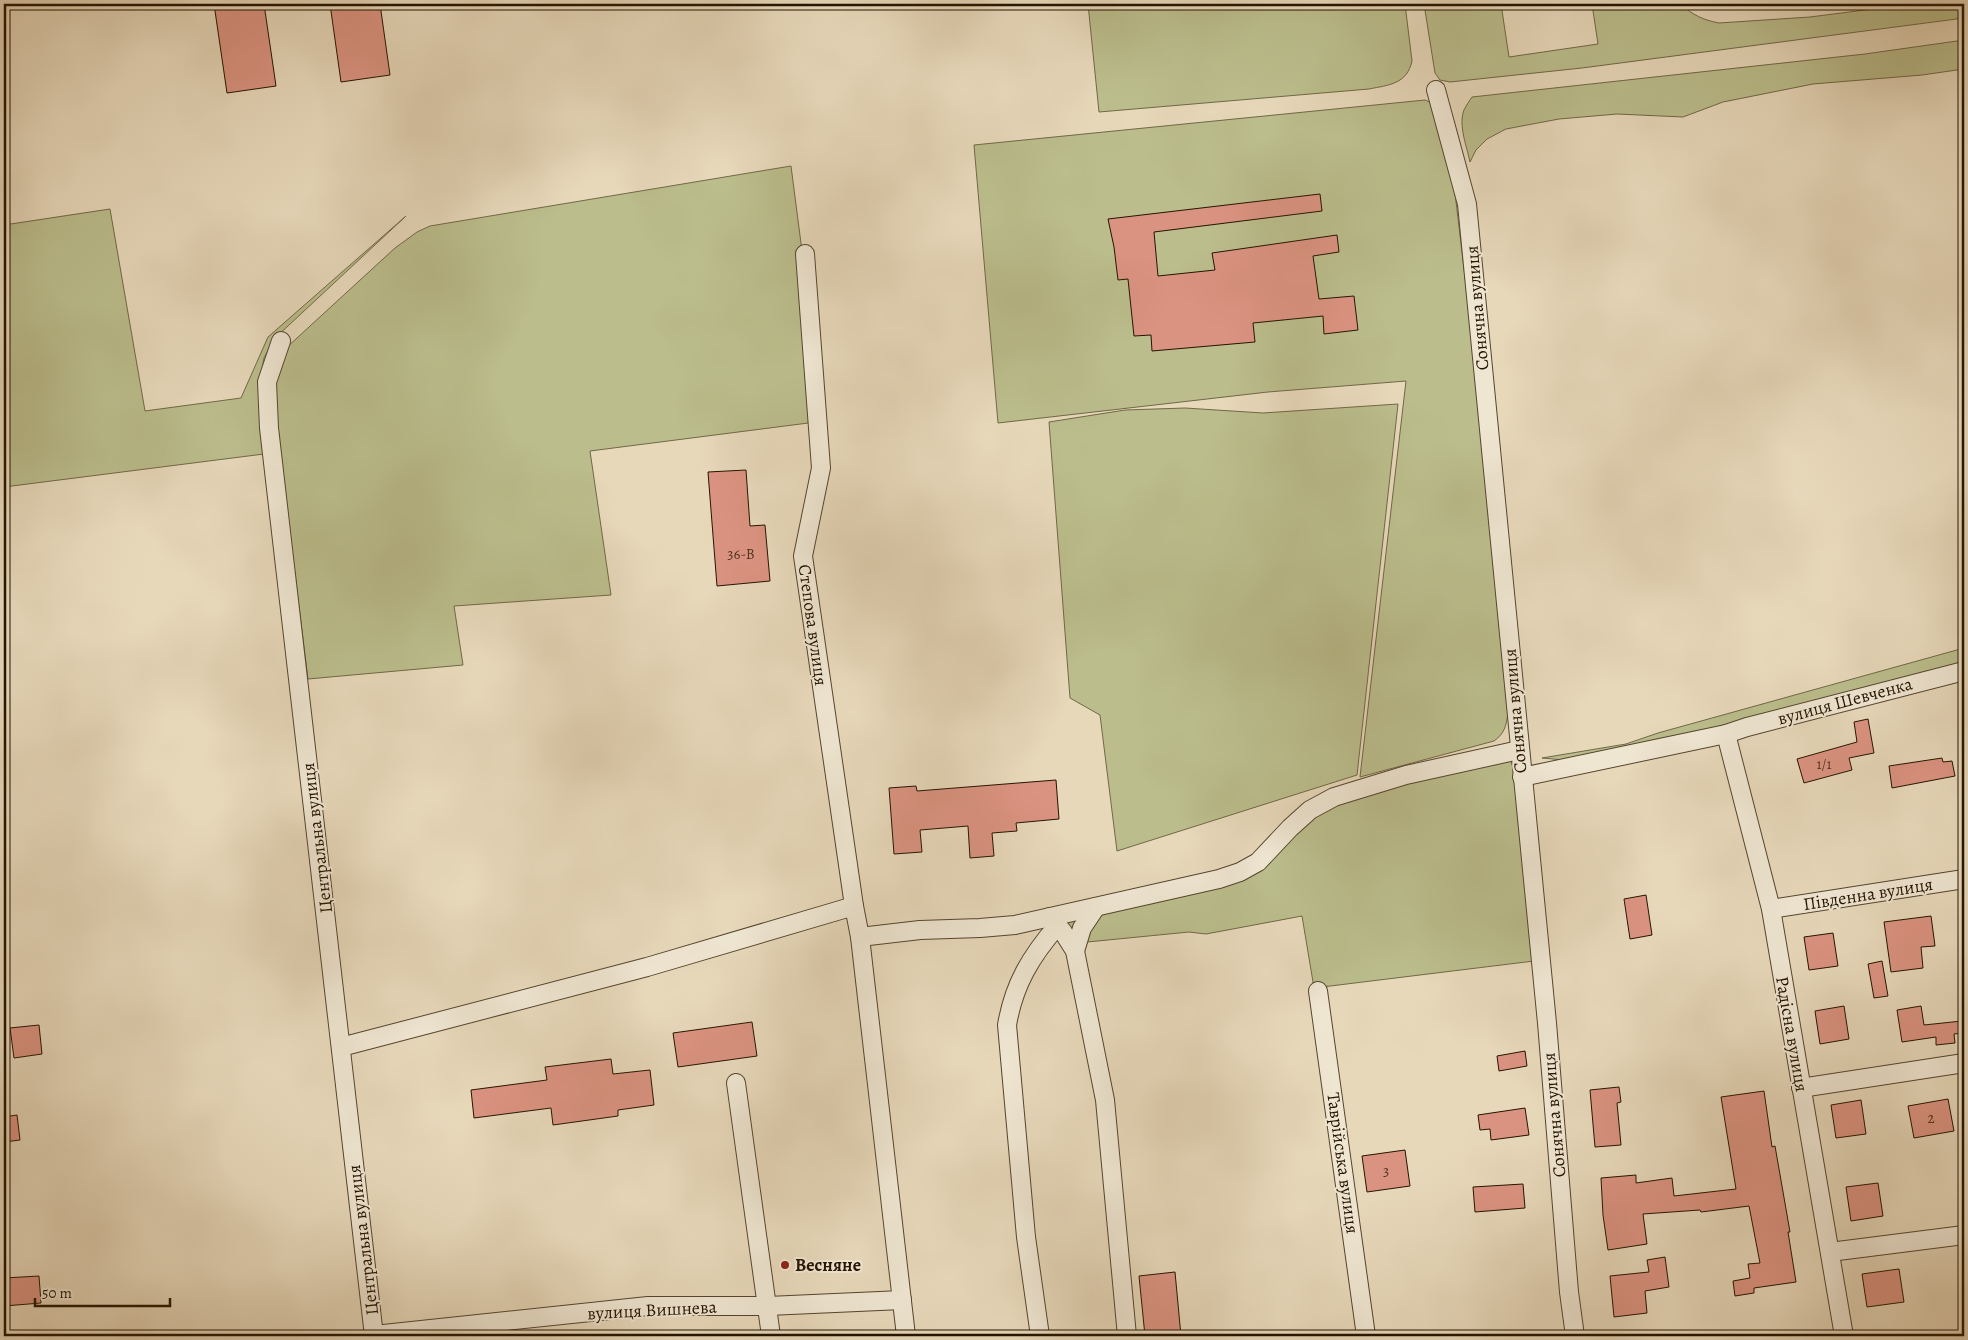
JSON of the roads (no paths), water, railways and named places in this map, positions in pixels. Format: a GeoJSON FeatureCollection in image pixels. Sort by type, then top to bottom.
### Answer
{"type":"FeatureCollection","features":[{"type":"Feature","properties":{"kind":"street","name":"Сонячна вулиця"},"geometry":{"type":"LineString","coordinates":[[1436,90],[1467,204],[1570,1292],[1576,1336]]}},
{"type":"Feature","properties":{"kind":"street","name":"Степова вулиця"},"geometry":{"type":"LineString","coordinates":[[805,254],[821,468],[803,556],[860,937],[906,1336]]}},
{"type":"Feature","properties":{"kind":"street","name":"Центральна вулиця"},"geometry":{"type":"LineString","coordinates":[[281,341],[267,382],[269,428],[374,1336]]}},
{"type":"Feature","properties":{"kind":"street","name":"вулиця Шевченка"},"geometry":{"type":"LineString","coordinates":[[1522,777],[1726,734],[1964,671]]}},
{"type":"Feature","properties":{"kind":"street","name":"Радісна вулиця"},"geometry":{"type":"LineString","coordinates":[[1726,734],[1771,909],[1844,1336]]}},
{"type":"Feature","properties":{"kind":"street"},"geometry":{"type":"LineString","coordinates":[[860,937],[920,930],[989,928],[1054,921],[1096,907],[1219,879],[1240,872],[1258,862],[1310,810],[1334,797],[1406,775],[1519,750]]}},
{"type":"Feature","properties":{"kind":"street","name":"Південна вулиця"},"geometry":{"type":"LineString","coordinates":[[1771,909],[1964,878]]}},
{"type":"Feature","properties":{"kind":"street"},"geometry":{"type":"LineString","coordinates":[[341,1047],[648,967],[854,906]]}},
{"type":"Feature","properties":{"kind":"street"},"geometry":{"type":"LineString","coordinates":[[1074,951],[1082,928],[1096,907]]}},
{"type":"Feature","properties":{"kind":"street"},"geometry":{"type":"LineString","coordinates":[[1054,921],[1074,951],[1105,1100],[1127,1336]]}},
{"type":"Feature","properties":{"kind":"street"},"geometry":{"type":"LineString","coordinates":[[1040,1336],[1026,1237],[1007,1025],[1011,1002],[1019,981],[1054,921]]}},
{"type":"Feature","properties":{"kind":"street","name":"Таврійська вулиця"},"geometry":{"type":"LineString","coordinates":[[1318,991],[1366,1336]]}},
{"type":"Feature","properties":{"kind":"street"},"geometry":{"type":"LineString","coordinates":[[1801,1088],[1964,1063]]}},
{"type":"Feature","properties":{"kind":"street"},"geometry":{"type":"LineString","coordinates":[[736,1083],[771,1336]]}},
{"type":"Feature","properties":{"kind":"street"},"geometry":{"type":"LineString","coordinates":[[1830,1252],[1964,1235]]}},
{"type":"Feature","properties":{"kind":"street","name":"вулиця Вишнева"},"geometry":{"type":"LineString","coordinates":[[374,1336],[648,1306],[768,1306],[902,1300]]}},
{"type":"Feature","properties":{"kind":"place","name":"Весняне"},"geometry":{"type":"Point","coordinates":[785,1265]}}]}
